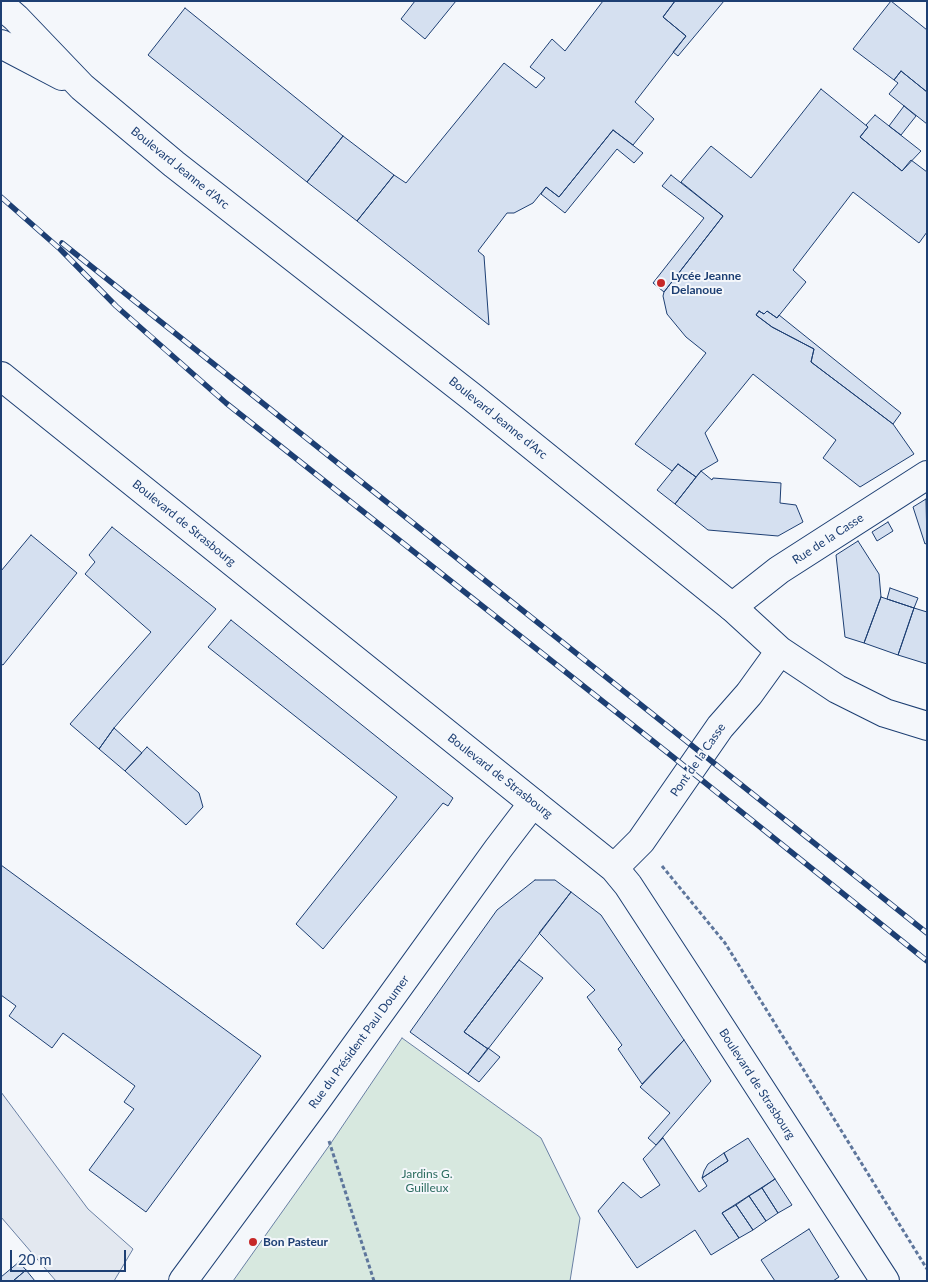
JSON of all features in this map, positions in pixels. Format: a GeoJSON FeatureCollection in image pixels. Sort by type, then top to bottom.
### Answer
{"type":"FeatureCollection","features":[{"type":"Feature","properties":{"kind":"street","name":"Boulevard Jeanne d’Arc"},"geometry":{"type":"LineString","coordinates":[[1,5],[16,18],[82,87],[174,164],[479,403],[732,607],[780,651],[837,689],[885,713],[927,726]]}},
{"type":"Feature","properties":{"kind":"street","name":"Boulevard Jeanne d’Arc"},"geometry":{"type":"LineString","coordinates":[[1,44],[82,87]]}},
{"type":"Feature","properties":{"kind":"street","name":"Boulevard de Strasbourg"},"geometry":{"type":"LineString","coordinates":[[1,376],[614,868],[628,885],[680,964],[885,1281]]}},
{"type":"Feature","properties":{"kind":"street","name":"Rue de la Casse"},"geometry":{"type":"LineString","coordinates":[[732,607],[779,570],[927,475]]}},
{"type":"Feature","properties":{"kind":"street","name":"Pont de la Casse"},"geometry":{"type":"LineString","coordinates":[[614,868],[641,841],[720,727],[749,694],[780,651]]}},
{"type":"Feature","properties":{"kind":"street","name":"Rue du Président Paul Doumer"},"geometry":{"type":"LineString","coordinates":[[183,1281],[498,849],[534,803]]}},
{"type":"Feature","properties":{"kind":"path"},"geometry":{"type":"LineString","coordinates":[[641,841],[725,943],[927,1269]]}},
{"type":"Feature","properties":{"kind":"path"},"geometry":{"type":"LineString","coordinates":[[305,1115],[331,1143],[374,1281]]}},
{"type":"Feature","properties":{"kind":"green space","name":"Jardins G. Guilleux"},"geometry":{"type":"Polygon","coordinates":[[[402,1038],[541,1138],[580,1218],[570,1281],[233,1281],[331,1143],[402,1038]]]}},
{"type":"Feature","properties":{"kind":"shaded area"},"geometry":{"type":"Polygon","coordinates":[[[1,1092],[88,1209],[133,1249],[114,1281],[56,1281],[1,1217],[1,1092]]]}},
{"type":"Feature","properties":{"kind":"building"},"geometry":{"type":"Polygon","coordinates":[[[415,1],[456,1],[425,39],[401,19],[415,1]]]}},
{"type":"Feature","properties":{"kind":"building"},"geometry":{"type":"Polygon","coordinates":[[[603,1],[675,1],[663,17],[686,36],[635,102],[654,119],[633,145],[613,130],[559,197],[546,187],[533,203],[514,213],[507,213],[478,251],[484,256],[489,325],[357,221],[394,175],[406,183],[504,63],[536,88],[545,78],[530,67],[552,39],[565,51],[603,1]]]}},
{"type":"Feature","properties":{"kind":"building"},"geometry":{"type":"Polygon","coordinates":[[[675,1],[724,1],[678,56],[673,52],[686,36],[663,17],[675,1]]]}},
{"type":"Feature","properties":{"kind":"building"},"geometry":{"type":"Polygon","coordinates":[[[891,1],[927,30],[927,92],[901,71],[894,80],[853,49],[891,1]]]}},
{"type":"Feature","properties":{"kind":"building"},"geometry":{"type":"Polygon","coordinates":[[[185,8],[343,136],[307,182],[148,55],[185,8]]]}},
{"type":"Feature","properties":{"kind":"building"},"geometry":{"type":"Polygon","coordinates":[[[901,71],[927,92],[927,124],[889,94],[898,83],[894,80],[901,71]]]}},
{"type":"Feature","properties":{"kind":"building"},"geometry":{"type":"Polygon","coordinates":[[[821,89],[868,127],[860,137],[902,171],[911,160],[927,172],[927,232],[919,243],[853,192],[793,270],[806,282],[777,318],[767,311],[764,314],[759,311],[756,315],[772,327],[814,349],[811,362],[893,424],[914,454],[860,487],[823,458],[836,440],[753,374],[705,433],[718,461],[701,471],[696,477],[678,464],[672,471],[635,444],[706,353],[686,337],[667,314],[663,296],[664,292],[723,216],[681,182],[711,146],[751,178],[821,89]]]}},
{"type":"Feature","properties":{"kind":"building"},"geometry":{"type":"Polygon","coordinates":[[[904,106],[916,116],[901,135],[889,126],[904,106]]]}},
{"type":"Feature","properties":{"kind":"building"},"geometry":{"type":"Polygon","coordinates":[[[875,115],[921,151],[902,171],[860,137],[868,127],[866,125],[875,115]]]}},
{"type":"Feature","properties":{"kind":"building"},"geometry":{"type":"Polygon","coordinates":[[[613,130],[643,153],[634,163],[617,149],[565,213],[541,194],[546,187],[559,197],[613,130]]]}},
{"type":"Feature","properties":{"kind":"building"},"geometry":{"type":"Polygon","coordinates":[[[343,136],[394,175],[357,221],[307,182],[343,136]]]}},
{"type":"Feature","properties":{"kind":"building"},"geometry":{"type":"Polygon","coordinates":[[[671,175],[723,216],[664,292],[653,283],[704,218],[662,186],[671,175]]]}},
{"type":"Feature","properties":{"kind":"building"},"geometry":{"type":"Polygon","coordinates":[[[759,311],[764,314],[767,311],[777,318],[779,315],[901,413],[893,424],[811,362],[814,349],[772,327],[756,315],[759,311]]]}},
{"type":"Feature","properties":{"kind":"building"},"geometry":{"type":"Polygon","coordinates":[[[678,464],[696,477],[675,504],[657,490],[678,464]]]}},
{"type":"Feature","properties":{"kind":"building"},"geometry":{"type":"Polygon","coordinates":[[[701,471],[712,480],[713,478],[781,483],[780,503],[796,505],[803,522],[778,536],[708,530],[675,504],[701,471]]]}},
{"type":"Feature","properties":{"kind":"building"},"geometry":{"type":"Polygon","coordinates":[[[926,499],[927,543],[925,544],[913,507],[926,499]]]}},
{"type":"Feature","properties":{"kind":"building"},"geometry":{"type":"Polygon","coordinates":[[[888,522],[893,531],[877,541],[872,532],[888,522]]]}},
{"type":"Feature","properties":{"kind":"building"},"geometry":{"type":"Polygon","coordinates":[[[112,527],[216,609],[114,728],[99,749],[70,724],[151,632],[85,574],[95,562],[89,555],[112,527]]]}},
{"type":"Feature","properties":{"kind":"building"},"geometry":{"type":"Polygon","coordinates":[[[31,535],[77,573],[3,665],[1,664],[1,571],[31,535]]]}},
{"type":"Feature","properties":{"kind":"building"},"geometry":{"type":"Polygon","coordinates":[[[858,541],[879,574],[881,597],[864,643],[845,637],[836,555],[858,541]]]}},
{"type":"Feature","properties":{"kind":"building"},"geometry":{"type":"Polygon","coordinates":[[[890,588],[918,598],[914,608],[887,599],[890,588]]]}},
{"type":"Feature","properties":{"kind":"building"},"geometry":{"type":"Polygon","coordinates":[[[881,597],[914,608],[898,655],[864,643],[881,597]]]}},
{"type":"Feature","properties":{"kind":"building"},"geometry":{"type":"Polygon","coordinates":[[[914,608],[927,612],[927,664],[898,655],[914,608]]]}},
{"type":"Feature","properties":{"kind":"building"},"geometry":{"type":"Polygon","coordinates":[[[231,620],[453,798],[448,806],[443,803],[323,949],[296,924],[397,797],[208,647],[231,620]]]}},
{"type":"Feature","properties":{"kind":"building"},"geometry":{"type":"Polygon","coordinates":[[[114,728],[142,753],[125,771],[99,749],[114,728]]]}},
{"type":"Feature","properties":{"kind":"building"},"geometry":{"type":"Polygon","coordinates":[[[147,747],[199,793],[203,807],[186,825],[125,771],[147,747]]]}},
{"type":"Feature","properties":{"kind":"building"},"geometry":{"type":"Polygon","coordinates":[[[1,865],[261,1056],[146,1212],[89,1170],[134,1109],[124,1102],[135,1086],[63,1033],[52,1048],[9,1016],[16,1006],[1,995],[1,865]]]}},
{"type":"Feature","properties":{"kind":"building"},"geometry":{"type":"Polygon","coordinates":[[[535,880],[555,880],[571,892],[464,1032],[488,1049],[468,1074],[410,1032],[497,910],[535,880]]]}},
{"type":"Feature","properties":{"kind":"building"},"geometry":{"type":"Polygon","coordinates":[[[571,892],[601,915],[684,1040],[642,1084],[618,1049],[622,1045],[587,997],[595,990],[539,933],[571,892]]]}},
{"type":"Feature","properties":{"kind":"building"},"geometry":{"type":"Polygon","coordinates":[[[519,960],[543,978],[488,1049],[464,1032],[519,960]]]}},
{"type":"Feature","properties":{"kind":"building"},"geometry":{"type":"Polygon","coordinates":[[[684,1040],[711,1081],[656,1145],[648,1138],[670,1113],[640,1087],[684,1040]]]}},
{"type":"Feature","properties":{"kind":"building"},"geometry":{"type":"Polygon","coordinates":[[[488,1048],[500,1057],[479,1082],[468,1074],[488,1048]]]}},
{"type":"Feature","properties":{"kind":"building"},"geometry":{"type":"Polygon","coordinates":[[[663,1138],[699,1192],[707,1186],[702,1178],[728,1161],[724,1153],[748,1138],[775,1179],[722,1213],[739,1238],[711,1255],[695,1230],[637,1268],[598,1211],[623,1182],[641,1198],[660,1185],[643,1159],[663,1138]]]}},
{"type":"Feature","properties":{"kind":"building"},"geometry":{"type":"Polygon","coordinates":[[[724,1153],[728,1161],[702,1178],[708,1164],[724,1153]]]}},
{"type":"Feature","properties":{"kind":"building"},"geometry":{"type":"Polygon","coordinates":[[[775,1179],[792,1205],[778,1213],[762,1188],[775,1179]]]}},
{"type":"Feature","properties":{"kind":"building"},"geometry":{"type":"Polygon","coordinates":[[[762,1188],[778,1213],[766,1221],[749,1196],[762,1188]]]}},
{"type":"Feature","properties":{"kind":"building"},"geometry":{"type":"Polygon","coordinates":[[[749,1196],[766,1221],[753,1230],[736,1205],[749,1196]]]}},
{"type":"Feature","properties":{"kind":"building"},"geometry":{"type":"Polygon","coordinates":[[[736,1205],[753,1230],[739,1238],[722,1213],[736,1205]]]}},
{"type":"Feature","properties":{"kind":"building"},"geometry":{"type":"Polygon","coordinates":[[[809,1229],[839,1277],[833,1281],[775,1281],[761,1260],[809,1229]]]}},
{"type":"Feature","properties":{"kind":"building"},"geometry":{"type":"Polygon","coordinates":[[[19,1262],[26,1270],[13,1281],[1,1281],[1,1277],[19,1262]]]}},
{"type":"Feature","properties":{"kind":"building"},"geometry":{"type":"Polygon","coordinates":[[[26,1270],[35,1281],[13,1281],[26,1270]]]}},
{"type":"Feature","properties":{"kind":"railway"},"geometry":{"type":"LineString","coordinates":[[1,197],[60,249],[116,306],[226,403],[927,961]]}},
{"type":"Feature","properties":{"kind":"railway"},"geometry":{"type":"LineString","coordinates":[[62,243],[927,933]]}},
{"type":"Feature","properties":{"kind":"place","name":"Lycée Jeanne Delanoue"},"geometry":{"type":"Point","coordinates":[661,283]}},
{"type":"Feature","properties":{"kind":"place","name":"Bon Pasteur"},"geometry":{"type":"Point","coordinates":[253,1242]}}]}
